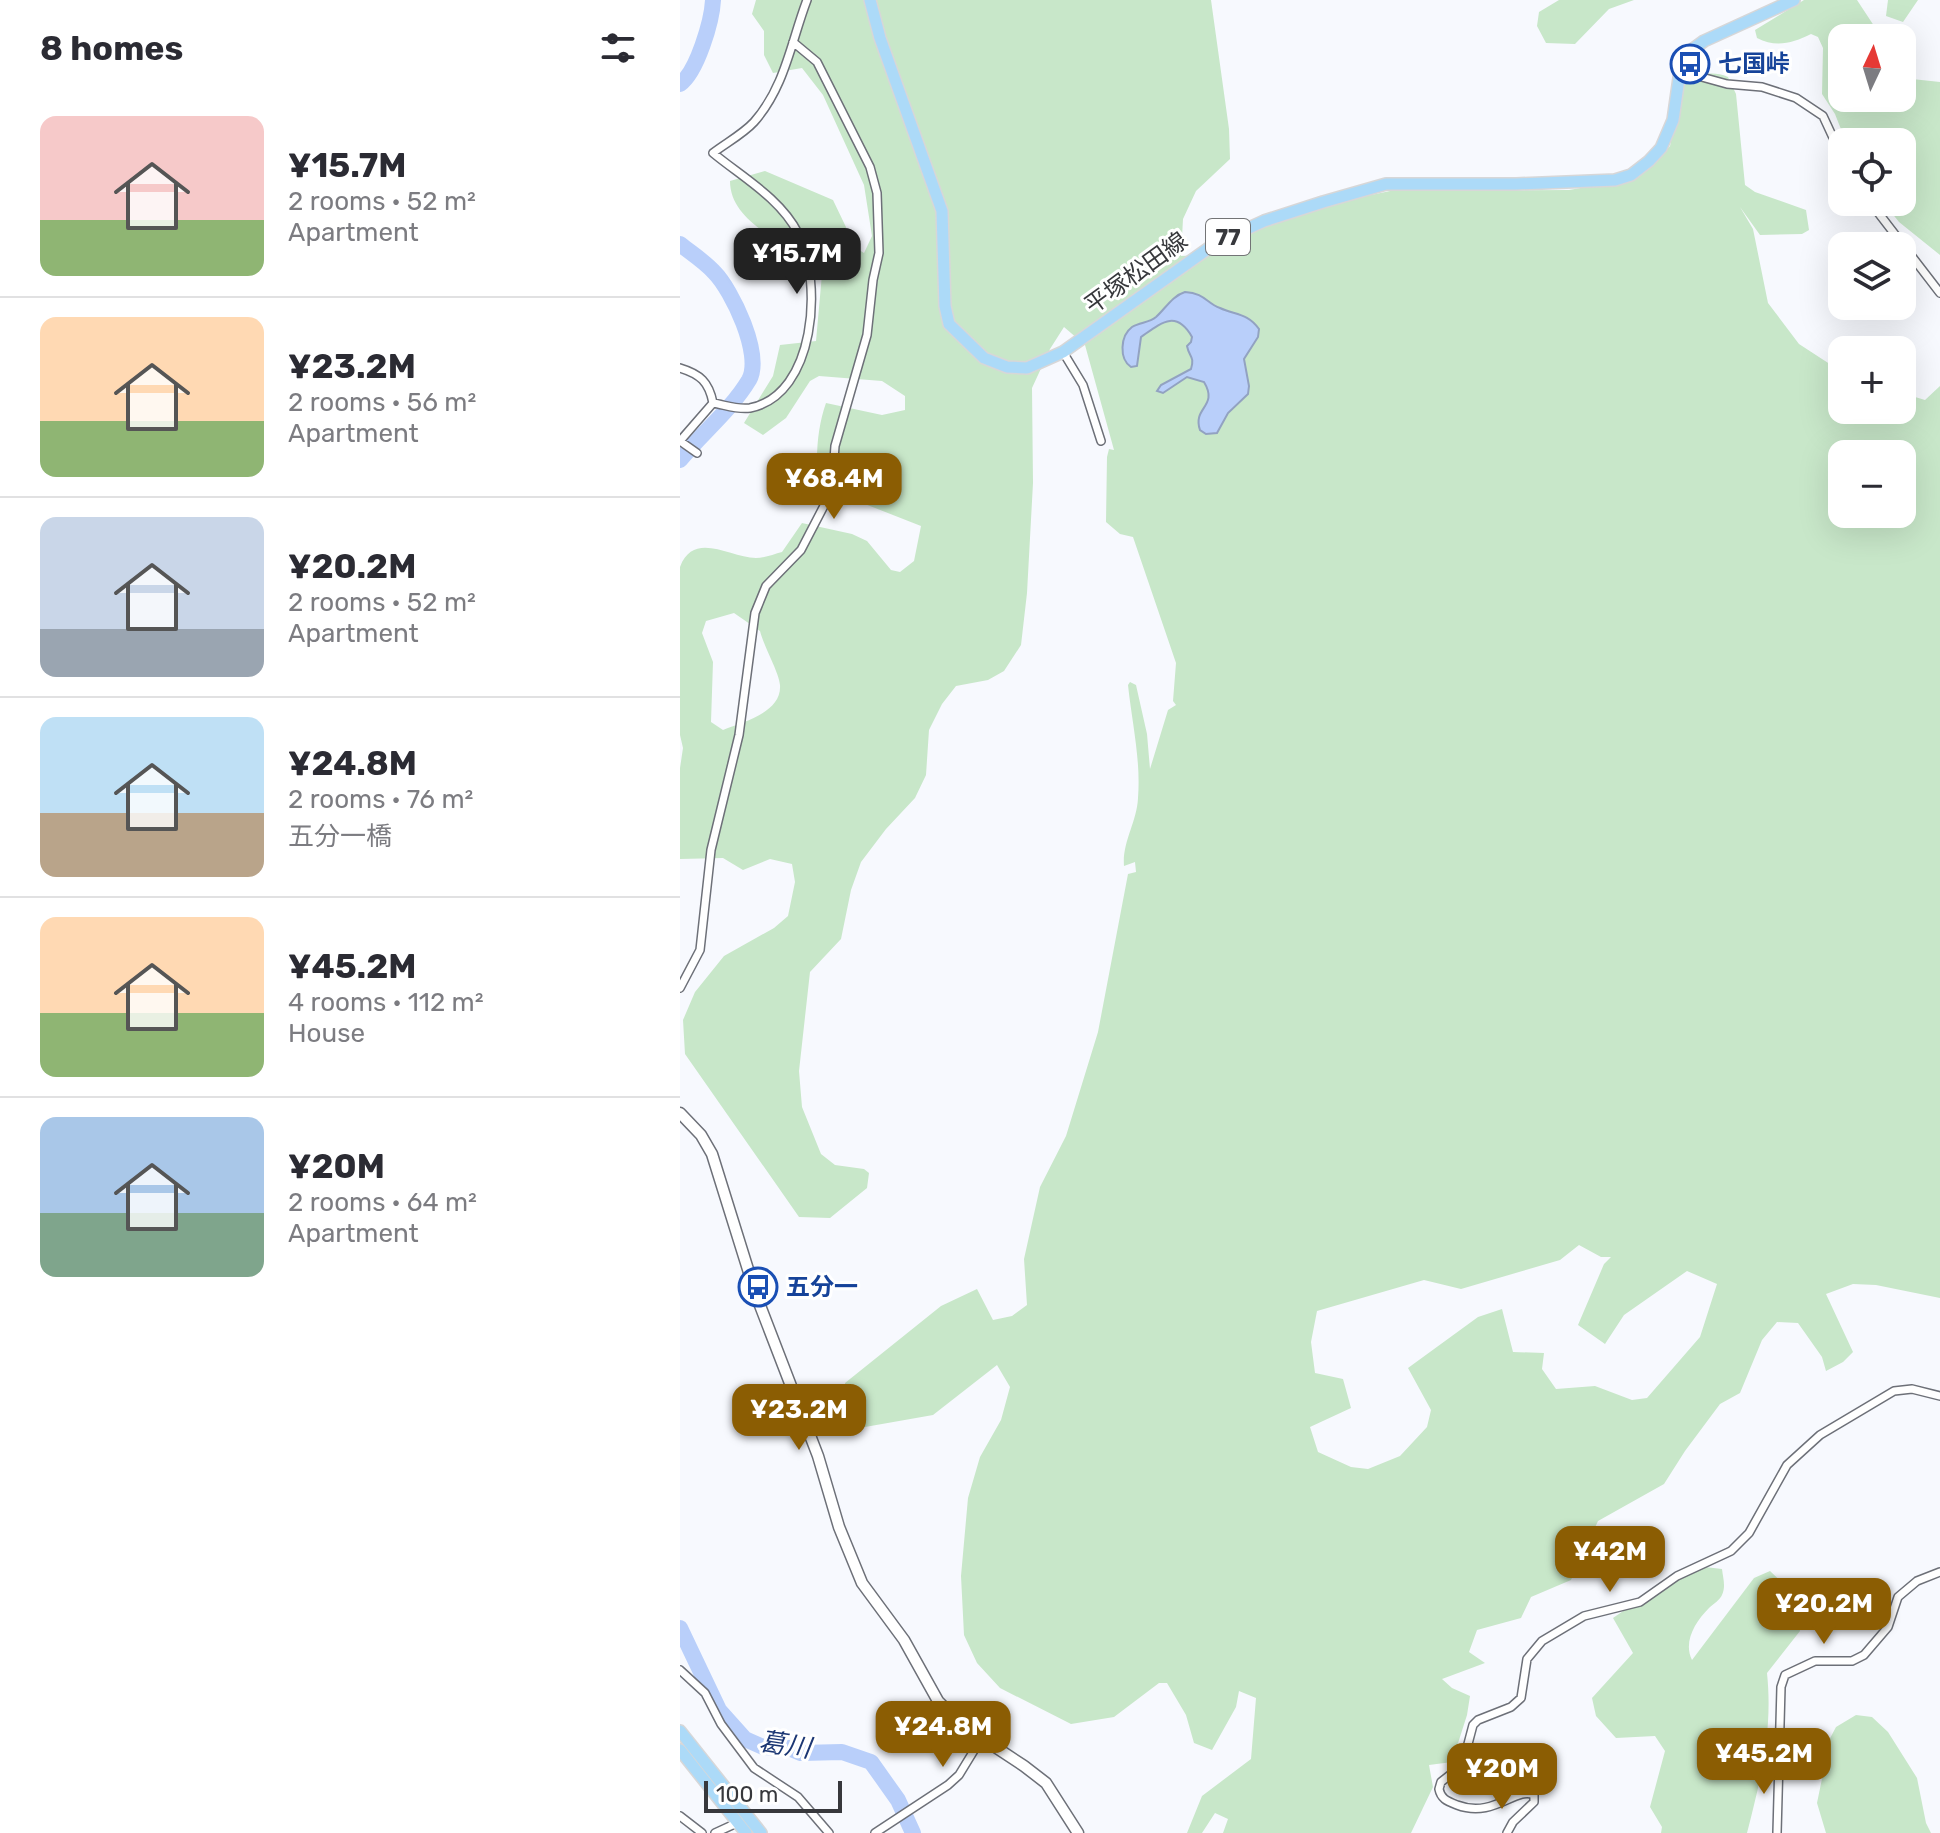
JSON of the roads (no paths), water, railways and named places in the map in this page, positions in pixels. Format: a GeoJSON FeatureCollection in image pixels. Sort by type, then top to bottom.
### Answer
{"type":"FeatureCollection","features":[{"type":"Feature","properties":{"kind":"main road","name":"平塚松田線"},"geometry":{"type":"LineString","coordinates":[[870,0],[880,38],[942,211],[945,306],[949,324],[984,358],[1007,367],[1027,368],[1063,352],[1216,243],[1264,221],[1323,202],[1386,184],[1545,183],[1615,180],[1631,175],[1661,148],[1673,120],[1680,71]]}},
{"type":"Feature","properties":{"kind":"main road"},"geometry":{"type":"LineString","coordinates":[[1680,71],[1689,52],[1704,41],[1794,0]]}},
{"type":"Feature","properties":{"kind":"main road"},"geometry":{"type":"LineString","coordinates":[[680,1731],[743,1820],[746,1833]]}},
{"type":"Feature","properties":{"kind":"main road"},"geometry":{"type":"LineString","coordinates":[[680,1750],[743,1820],[760,1832]]}},
{"type":"Feature","properties":{"kind":"street"},"geometry":{"type":"LineString","coordinates":[[716,404],[749,408],[774,397],[791,378],[806,341],[813,291],[807,254],[786,215],[713,153],[753,123],[783,78],[807,0]]}},
{"type":"Feature","properties":{"kind":"street"},"geometry":{"type":"LineString","coordinates":[[680,988],[700,950],[711,850],[741,725],[755,613],[766,586],[801,550],[832,486],[835,446],[867,335],[879,253],[877,193],[870,167],[817,62],[793,42]]}},
{"type":"Feature","properties":{"kind":"street"},"geometry":{"type":"LineString","coordinates":[[1680,71],[1727,84],[1762,87],[1796,98],[1823,116],[1829,128]]}},
{"type":"Feature","properties":{"kind":"street"},"geometry":{"type":"LineString","coordinates":[[1881,216],[1940,293]]}},
{"type":"Feature","properties":{"kind":"street"},"geometry":{"type":"LineString","coordinates":[[1063,352],[1083,385],[1101,441]]}},
{"type":"Feature","properties":{"kind":"street"},"geometry":{"type":"LineString","coordinates":[[680,368],[701,377],[716,404]]}},
{"type":"Feature","properties":{"kind":"street"},"geometry":{"type":"LineString","coordinates":[[697,453],[680,441],[716,404]]}},
{"type":"Feature","properties":{"kind":"street"},"geometry":{"type":"LineString","coordinates":[[680,1113],[701,1135],[712,1154],[756,1295],[818,1456],[839,1527],[862,1583],[910,1649],[938,1701],[962,1725],[1046,1783],[1078,1833]]}},
{"type":"Feature","properties":{"kind":"street"},"geometry":{"type":"LineString","coordinates":[[1507,1833],[1513,1822],[1534,1802],[1534,1795],[1522,1793],[1496,1806],[1471,1810],[1446,1800],[1439,1789],[1441,1782],[1461,1766],[1473,1725],[1511,1707],[1521,1698],[1527,1659],[1535,1647],[1584,1616],[1640,1602],[1677,1576],[1731,1551],[1749,1533],[1787,1465],[1820,1435],[1894,1391],[1912,1389],[1940,1396]]}},
{"type":"Feature","properties":{"kind":"street"},"geometry":{"type":"LineString","coordinates":[[1777,1833],[1781,1687],[1785,1675],[1815,1661],[1844,1662],[1864,1655],[1888,1627],[1898,1597],[1917,1581],[1940,1572]]}},
{"type":"Feature","properties":{"kind":"street"},"geometry":{"type":"LineString","coordinates":[[680,1670],[705,1693],[721,1724],[754,1768],[798,1797],[829,1833]]}},
{"type":"Feature","properties":{"kind":"street"},"geometry":{"type":"LineString","coordinates":[[875,1833],[948,1785],[959,1775],[981,1739]]}},
{"type":"Feature","properties":{"kind":"street"},"geometry":{"type":"LineString","coordinates":[[680,1816],[702,1833]]}},
{"type":"Feature","properties":{"kind":"street"},"geometry":{"type":"LineString","coordinates":[[715,1833],[743,1820]]}},
{"type":"Feature","properties":{"kind":"water"},"geometry":{"type":"Polygon","coordinates":[[[1185,292],[1197,294],[1215,306],[1246,317],[1259,329],[1258,337],[1244,359],[1248,394],[1228,413],[1217,433],[1206,434],[1200,430],[1199,416],[1209,397],[1204,382],[1187,377],[1163,393],[1157,391],[1161,385],[1191,369],[1192,359],[1187,346],[1192,337],[1180,323],[1162,323],[1141,337],[1137,366],[1131,367],[1124,359],[1123,342],[1128,331],[1153,319],[1185,292]]]}},
{"type":"Feature","properties":{"kind":"waterway","name":"葛川"},"geometry":{"type":"LineString","coordinates":[[680,84],[692,69],[702,45],[713,0]]}},
{"type":"Feature","properties":{"kind":"waterway","name":"葛川"},"geometry":{"type":"LineString","coordinates":[[680,244],[710,268],[729,293],[744,323],[752,355],[749,380],[680,460]]}},
{"type":"Feature","properties":{"kind":"waterway","name":"葛川"},"geometry":{"type":"LineString","coordinates":[[680,1628],[719,1710],[745,1739],[763,1747],[789,1748],[801,1753],[842,1752],[871,1762],[898,1800],[913,1833]]}},
{"type":"Feature","properties":{"kind":"place","name":"七国峠"},"geometry":{"type":"Point","coordinates":[1690,64]}},
{"type":"Feature","properties":{"kind":"place","name":"五分一"},"geometry":{"type":"Point","coordinates":[758,1287]}}]}
